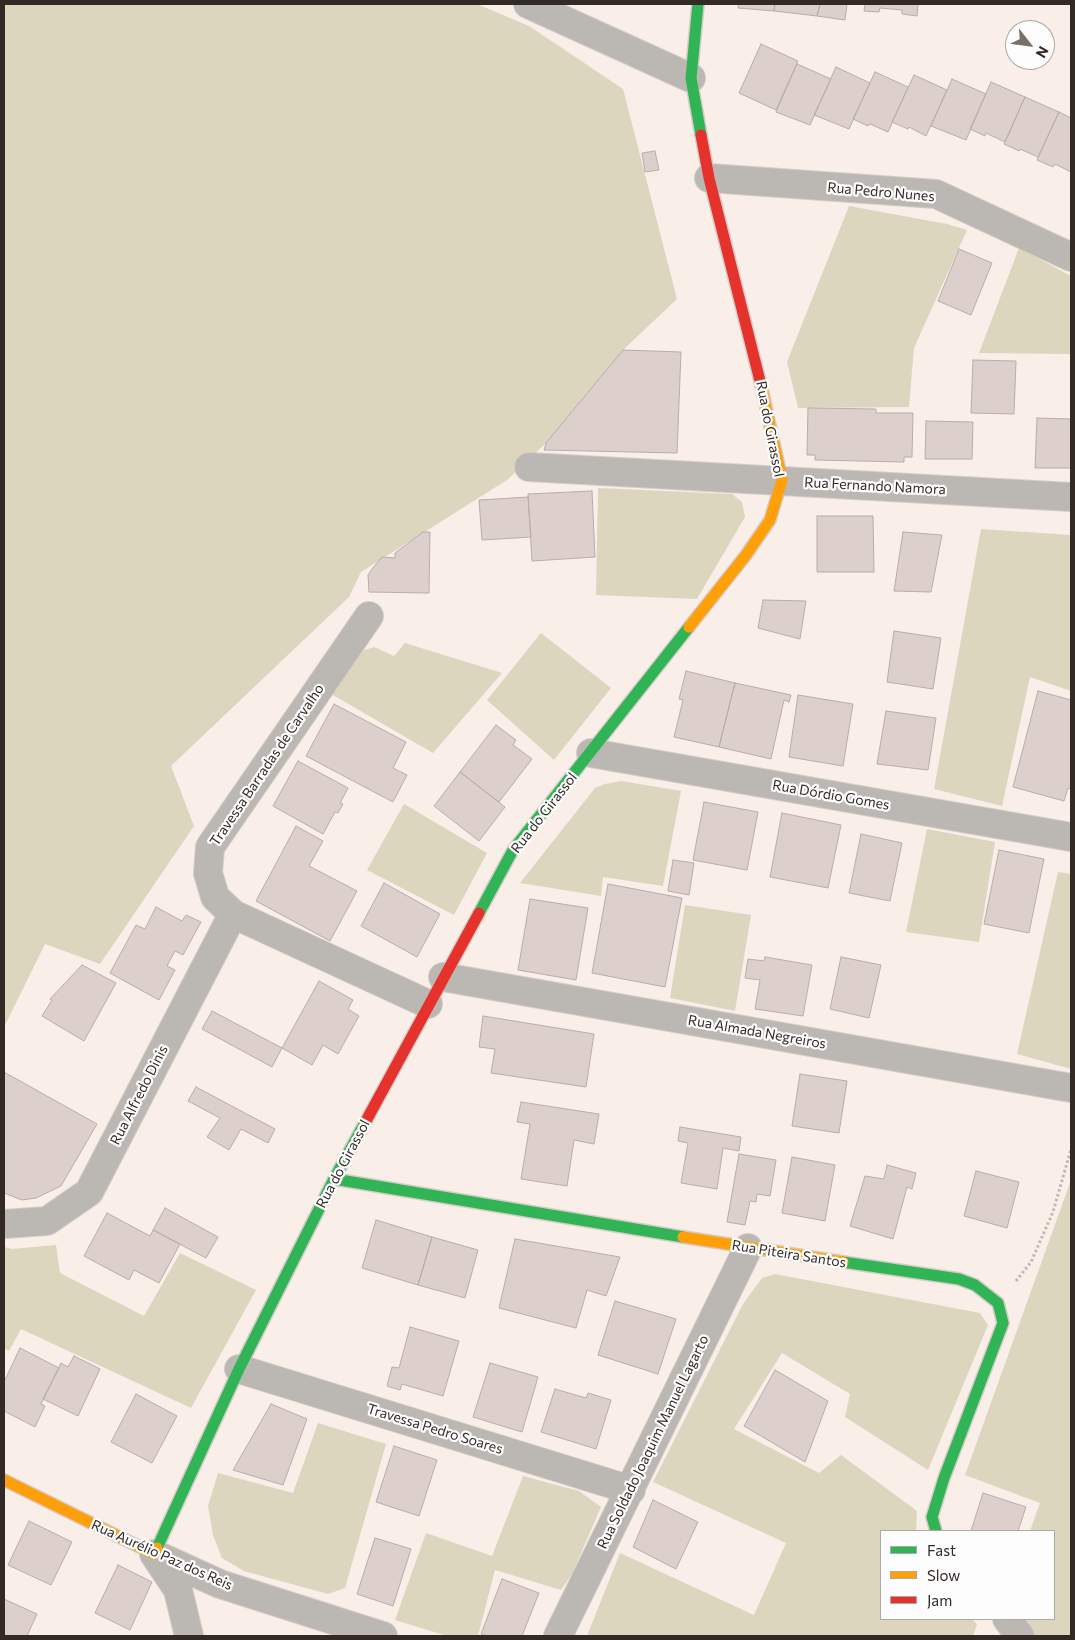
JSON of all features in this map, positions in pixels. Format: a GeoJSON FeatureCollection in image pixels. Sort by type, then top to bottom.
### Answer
{"type":"FeatureCollection","features":[{"type":"Feature","properties":{"kind":"street"},"geometry":{"type":"LineString","coordinates":[[528,4],[691,78]]}},
{"type":"Feature","properties":{"kind":"street","name":"Rua do Girassol"},"geometry":{"type":"LineString","coordinates":[[154,1554],[239,1369],[334,1179],[513,850],[746,555],[770,520],[782,480],[758,369],[709,178],[691,78],[698,4]]}},
{"type":"Feature","properties":{"kind":"street","name":"Rua Pedro Nunes"},"geometry":{"type":"LineString","coordinates":[[709,178],[936,194],[1071,257]]}},
{"type":"Feature","properties":{"kind":"street","name":"Rua Fernando Namora"},"geometry":{"type":"LineString","coordinates":[[529,467],[1071,497]]}},
{"type":"Feature","properties":{"kind":"street","name":"Travessa Barradas de Carvalho"},"geometry":{"type":"LineString","coordinates":[[369,616],[210,847],[208,873],[215,897],[233,914],[428,1004]]}},
{"type":"Feature","properties":{"kind":"street","name":"Rua Dórdio Gomes"},"geometry":{"type":"LineString","coordinates":[[591,753],[1071,837]]}},
{"type":"Feature","properties":{"kind":"street","name":"Rua Alfredo Dinis"},"geometry":{"type":"LineString","coordinates":[[4,1224],[48,1221],[89,1192],[233,914]]}},
{"type":"Feature","properties":{"kind":"street","name":"Rua Almada Negreiros"},"geometry":{"type":"LineString","coordinates":[[444,978],[1071,1088]]}},
{"type":"Feature","properties":{"kind":"street","name":"Rua Piteira Santos"},"geometry":{"type":"LineString","coordinates":[[334,1179],[748,1248],[959,1279],[975,1284],[998,1303],[1003,1323],[939,1494],[932,1517],[936,1530]]}},
{"type":"Feature","properties":{"kind":"street","name":"Rua Soldado Joaquim Manuel Lagarto"},"geometry":{"type":"LineString","coordinates":[[558,1636],[748,1248]]}},
{"type":"Feature","properties":{"kind":"street","name":"Travessa Pedro Soares"},"geometry":{"type":"LineString","coordinates":[[239,1369],[630,1490]]}},
{"type":"Feature","properties":{"kind":"street","name":"Rua Aurélio Paz dos Reis"},"geometry":{"type":"LineString","coordinates":[[4,1480],[154,1554],[220,1584],[384,1636]]}},
{"type":"Feature","properties":{"kind":"street"},"geometry":{"type":"LineString","coordinates":[[154,1554],[178,1590],[189,1636]]}},
{"type":"Feature","properties":{"kind":"street"},"geometry":{"type":"LineString","coordinates":[[1008,1620],[1020,1636]]}},
{"type":"Feature","properties":{"kind":"path"},"geometry":{"type":"LineString","coordinates":[[1031,1262],[1053,1212],[1071,1149]]}},
{"type":"Feature","properties":{"kind":"shaded area"},"geometry":{"type":"Polygon","coordinates":[[[4,4],[477,4],[529,26],[623,89],[677,299],[623,350],[546,443],[507,480],[361,572],[349,597],[171,766],[194,826],[100,964],[45,944],[4,1027],[4,4]]]}},
{"type":"Feature","properties":{"kind":"shaded area"},"geometry":{"type":"Polygon","coordinates":[[[849,206],[947,224],[967,230],[914,348],[909,407],[798,408],[787,362],[849,206]]]}},
{"type":"Feature","properties":{"kind":"shaded area"},"geometry":{"type":"Polygon","coordinates":[[[1019,248],[1071,276],[1071,354],[979,353],[1019,248]]]}},
{"type":"Feature","properties":{"kind":"shaded area"},"geometry":{"type":"Polygon","coordinates":[[[598,488],[732,494],[742,502],[745,517],[697,599],[596,595],[598,488]]]}},
{"type":"Feature","properties":{"kind":"shaded area"},"geometry":{"type":"Polygon","coordinates":[[[981,529],[1071,535],[1071,691],[1030,677],[1002,806],[934,789],[981,529]]]}},
{"type":"Feature","properties":{"kind":"shaded area"},"geometry":{"type":"Polygon","coordinates":[[[541,633],[611,688],[554,760],[487,700],[541,633]]]}},
{"type":"Feature","properties":{"kind":"shaded area"},"geometry":{"type":"Polygon","coordinates":[[[405,643],[502,673],[433,753],[326,691],[361,651],[374,647],[394,656],[405,643]]]}},
{"type":"Feature","properties":{"kind":"shaded area"},"geometry":{"type":"Polygon","coordinates":[[[621,781],[681,791],[663,886],[603,877],[601,896],[520,883],[595,788],[621,781]]]}},
{"type":"Feature","properties":{"kind":"shaded area"},"geometry":{"type":"Polygon","coordinates":[[[404,804],[487,853],[454,915],[367,870],[404,804]]]}},
{"type":"Feature","properties":{"kind":"shaded area"},"geometry":{"type":"Polygon","coordinates":[[[927,829],[995,842],[979,942],[906,932],[927,829]]]}},
{"type":"Feature","properties":{"kind":"shaded area"},"geometry":{"type":"Polygon","coordinates":[[[1058,872],[1071,874],[1071,1069],[1017,1054],[1058,872]]]}},
{"type":"Feature","properties":{"kind":"shaded area"},"geometry":{"type":"Polygon","coordinates":[[[685,905],[751,915],[735,1011],[670,998],[685,905]]]}},
{"type":"Feature","properties":{"kind":"shaded area"},"geometry":{"type":"Polygon","coordinates":[[[1071,1180],[1071,1636],[1033,1636],[1021,1620],[1055,1620],[1055,1530],[1030,1530],[1040,1503],[965,1475],[1071,1180]]]}},
{"type":"Feature","properties":{"kind":"shaded area"},"geometry":{"type":"Polygon","coordinates":[[[56,1245],[60,1273],[144,1316],[180,1253],[256,1290],[191,1408],[21,1329],[9,1351],[4,1348],[4,1247],[12,1249],[56,1245]]]}},
{"type":"Feature","properties":{"kind":"shaded area"},"geometry":{"type":"Polygon","coordinates":[[[775,1274],[980,1313],[988,1325],[928,1470],[845,1417],[850,1394],[782,1353],[734,1429],[819,1473],[841,1455],[917,1511],[916,1530],[880,1530],[880,1620],[973,1620],[977,1624],[973,1636],[587,1636],[620,1553],[754,1615],[786,1543],[653,1482],[743,1304],[762,1278],[775,1274]]]}},
{"type":"Feature","properties":{"kind":"shaded area"},"geometry":{"type":"Polygon","coordinates":[[[318,1423],[386,1444],[345,1588],[328,1594],[244,1571],[222,1558],[213,1535],[208,1506],[218,1473],[293,1493],[318,1423]]]}},
{"type":"Feature","properties":{"kind":"shaded area"},"geometry":{"type":"Polygon","coordinates":[[[523,1476],[579,1491],[601,1507],[572,1574],[561,1590],[495,1570],[478,1636],[447,1636],[395,1620],[426,1533],[492,1556],[523,1476]]]}},
{"type":"Feature","properties":{"kind":"building"},"geometry":{"type":"Polygon","coordinates":[[[739,4],[775,4],[774,11],[738,8],[739,4]]]}},
{"type":"Feature","properties":{"kind":"building"},"geometry":{"type":"Polygon","coordinates":[[[775,4],[820,4],[817,16],[774,11],[775,4]]]}},
{"type":"Feature","properties":{"kind":"building"},"geometry":{"type":"Polygon","coordinates":[[[820,4],[847,4],[845,20],[817,16],[820,4]]]}},
{"type":"Feature","properties":{"kind":"building"},"geometry":{"type":"Polygon","coordinates":[[[865,4],[918,4],[917,16],[902,14],[902,10],[880,8],[879,12],[864,11],[865,4]]]}},
{"type":"Feature","properties":{"kind":"building"},"geometry":{"type":"Polygon","coordinates":[[[761,44],[798,61],[776,110],[739,93],[761,44]]]}},
{"type":"Feature","properties":{"kind":"building"},"geometry":{"type":"Polygon","coordinates":[[[797,64],[831,79],[810,125],[776,112],[797,64]]]}},
{"type":"Feature","properties":{"kind":"building"},"geometry":{"type":"Polygon","coordinates":[[[836,67],[870,83],[849,129],[814,115],[836,67]]]}},
{"type":"Feature","properties":{"kind":"building"},"geometry":{"type":"Polygon","coordinates":[[[875,72],[908,87],[888,132],[853,119],[875,72]]]}},
{"type":"Feature","properties":{"kind":"building"},"geometry":{"type":"Polygon","coordinates":[[[914,75],[947,90],[926,136],[909,127],[908,129],[892,122],[914,75]]]}},
{"type":"Feature","properties":{"kind":"building"},"geometry":{"type":"Polygon","coordinates":[[[952,79],[986,94],[966,140],[931,126],[952,79]]]}},
{"type":"Feature","properties":{"kind":"building"},"geometry":{"type":"Polygon","coordinates":[[[991,82],[1025,97],[1005,142],[986,133],[985,136],[970,129],[991,82]]]}},
{"type":"Feature","properties":{"kind":"building"},"geometry":{"type":"Polygon","coordinates":[[[1025,97],[1059,112],[1038,157],[1004,144],[1025,97]]]}},
{"type":"Feature","properties":{"kind":"building"},"geometry":{"type":"Polygon","coordinates":[[[1059,112],[1071,118],[1071,172],[1055,164],[1053,167],[1037,160],[1059,112]]]}},
{"type":"Feature","properties":{"kind":"building"},"geometry":{"type":"Polygon","coordinates":[[[655,151],[659,170],[645,172],[642,153],[655,151]]]}},
{"type":"Feature","properties":{"kind":"building"},"geometry":{"type":"Polygon","coordinates":[[[959,249],[992,263],[971,315],[938,301],[959,249]]]}},
{"type":"Feature","properties":{"kind":"building"},"geometry":{"type":"Polygon","coordinates":[[[623,350],[681,352],[677,453],[544,450],[546,443],[623,350]]]}},
{"type":"Feature","properties":{"kind":"building"},"geometry":{"type":"Polygon","coordinates":[[[973,360],[1016,361],[1014,414],[971,413],[973,360]]]}},
{"type":"Feature","properties":{"kind":"building"},"geometry":{"type":"Polygon","coordinates":[[[808,408],[876,409],[876,413],[913,413],[912,457],[904,457],[904,462],[815,460],[815,455],[807,455],[808,408]]]}},
{"type":"Feature","properties":{"kind":"building"},"geometry":{"type":"Polygon","coordinates":[[[1037,418],[1071,419],[1071,468],[1035,468],[1037,418]]]}},
{"type":"Feature","properties":{"kind":"building"},"geometry":{"type":"Polygon","coordinates":[[[926,421],[973,422],[972,459],[925,459],[926,421]]]}},
{"type":"Feature","properties":{"kind":"building"},"geometry":{"type":"Polygon","coordinates":[[[592,491],[595,557],[532,561],[528,494],[592,491]]]}},
{"type":"Feature","properties":{"kind":"building"},"geometry":{"type":"Polygon","coordinates":[[[528,497],[531,537],[482,540],[479,500],[528,497]]]}},
{"type":"Feature","properties":{"kind":"building"},"geometry":{"type":"Polygon","coordinates":[[[817,516],[873,516],[874,572],[817,572],[817,516]]]}},
{"type":"Feature","properties":{"kind":"building"},"geometry":{"type":"Polygon","coordinates":[[[423,532],[430,532],[429,593],[369,592],[368,575],[382,557],[395,558],[395,553],[423,532]]]}},
{"type":"Feature","properties":{"kind":"building"},"geometry":{"type":"Polygon","coordinates":[[[903,532],[942,535],[931,592],[894,591],[903,532]]]}},
{"type":"Feature","properties":{"kind":"building"},"geometry":{"type":"Polygon","coordinates":[[[763,600],[806,601],[800,639],[758,628],[763,600]]]}},
{"type":"Feature","properties":{"kind":"building"},"geometry":{"type":"Polygon","coordinates":[[[894,631],[941,638],[933,689],[887,682],[894,631]]]}},
{"type":"Feature","properties":{"kind":"building"},"geometry":{"type":"Polygon","coordinates":[[[686,671],[735,683],[719,747],[674,737],[683,700],[679,699],[686,671]]]}},
{"type":"Feature","properties":{"kind":"building"},"geometry":{"type":"Polygon","coordinates":[[[735,683],[791,695],[789,702],[784,700],[771,759],[719,747],[735,683]]]}},
{"type":"Feature","properties":{"kind":"building"},"geometry":{"type":"Polygon","coordinates":[[[1038,691],[1071,700],[1071,789],[1068,788],[1064,801],[1013,787],[1038,691]]]}},
{"type":"Feature","properties":{"kind":"building"},"geometry":{"type":"Polygon","coordinates":[[[798,695],[853,704],[843,766],[789,757],[798,695]]]}},
{"type":"Feature","properties":{"kind":"building"},"geometry":{"type":"Polygon","coordinates":[[[334,704],[406,742],[393,768],[407,775],[393,802],[306,756],[334,704]]]}},
{"type":"Feature","properties":{"kind":"building"},"geometry":{"type":"Polygon","coordinates":[[[886,711],[936,718],[928,770],[877,764],[886,711]]]}},
{"type":"Feature","properties":{"kind":"building"},"geometry":{"type":"Polygon","coordinates":[[[496,725],[516,740],[513,745],[532,759],[499,802],[460,772],[496,725]]]}},
{"type":"Feature","properties":{"kind":"building"},"geometry":{"type":"Polygon","coordinates":[[[298,761],[348,788],[340,803],[343,804],[338,813],[335,812],[323,834],[273,806],[298,761]]]}},
{"type":"Feature","properties":{"kind":"building"},"geometry":{"type":"Polygon","coordinates":[[[460,772],[505,807],[479,841],[434,806],[460,772]]]}},
{"type":"Feature","properties":{"kind":"building"},"geometry":{"type":"Polygon","coordinates":[[[704,802],[758,812],[747,870],[693,860],[704,802]]]}},
{"type":"Feature","properties":{"kind":"building"},"geometry":{"type":"Polygon","coordinates":[[[782,813],[841,825],[828,888],[770,877],[782,813]]]}},
{"type":"Feature","properties":{"kind":"building"},"geometry":{"type":"Polygon","coordinates":[[[296,826],[323,841],[309,866],[357,891],[330,941],[256,901],[296,826]]]}},
{"type":"Feature","properties":{"kind":"building"},"geometry":{"type":"Polygon","coordinates":[[[861,834],[902,843],[890,901],[849,893],[861,834]]]}},
{"type":"Feature","properties":{"kind":"building"},"geometry":{"type":"Polygon","coordinates":[[[999,850],[1044,859],[1029,933],[984,924],[999,850]]]}},
{"type":"Feature","properties":{"kind":"building"},"geometry":{"type":"Polygon","coordinates":[[[673,860],[694,863],[689,895],[668,891],[673,860]]]}},
{"type":"Feature","properties":{"kind":"building"},"geometry":{"type":"Polygon","coordinates":[[[384,883],[440,914],[417,957],[361,926],[384,883]]]}},
{"type":"Feature","properties":{"kind":"building"},"geometry":{"type":"Polygon","coordinates":[[[608,884],[682,898],[665,987],[592,973],[608,884]]]}},
{"type":"Feature","properties":{"kind":"building"},"geometry":{"type":"Polygon","coordinates":[[[530,899],[588,908],[576,980],[518,970],[530,899]]]}},
{"type":"Feature","properties":{"kind":"building"},"geometry":{"type":"Polygon","coordinates":[[[156,907],[182,921],[186,915],[201,922],[183,955],[175,951],[167,966],[175,970],[159,1000],[110,973],[136,925],[145,929],[156,907]]]}},
{"type":"Feature","properties":{"kind":"building"},"geometry":{"type":"Polygon","coordinates":[[[765,957],[812,965],[803,1016],[755,1009],[760,980],[745,978],[748,959],[764,961],[765,957]]]}},
{"type":"Feature","properties":{"kind":"building"},"geometry":{"type":"Polygon","coordinates":[[[841,957],[881,965],[869,1018],[830,1009],[841,957]]]}},
{"type":"Feature","properties":{"kind":"building"},"geometry":{"type":"Polygon","coordinates":[[[82,965],[116,983],[84,1041],[42,1016],[52,1000],[50,999],[82,965]]]}},
{"type":"Feature","properties":{"kind":"building"},"geometry":{"type":"Polygon","coordinates":[[[319,981],[353,1000],[348,1009],[359,1016],[338,1054],[323,1045],[312,1065],[282,1048],[319,981]]]}},
{"type":"Feature","properties":{"kind":"building"},"geometry":{"type":"Polygon","coordinates":[[[212,1011],[282,1048],[272,1067],[202,1029],[212,1011]]]}},
{"type":"Feature","properties":{"kind":"building"},"geometry":{"type":"Polygon","coordinates":[[[483,1016],[594,1034],[586,1087],[491,1073],[495,1049],[479,1047],[483,1016]]]}},
{"type":"Feature","properties":{"kind":"building"},"geometry":{"type":"Polygon","coordinates":[[[4,1072],[97,1124],[61,1186],[36,1198],[22,1200],[4,1193],[4,1072]]]}},
{"type":"Feature","properties":{"kind":"building"},"geometry":{"type":"Polygon","coordinates":[[[800,1074],[847,1081],[839,1133],[792,1126],[800,1074]]]}},
{"type":"Feature","properties":{"kind":"building"},"geometry":{"type":"Polygon","coordinates":[[[196,1087],[275,1129],[268,1143],[241,1129],[229,1150],[207,1137],[220,1118],[188,1101],[196,1087]]]}},
{"type":"Feature","properties":{"kind":"building"},"geometry":{"type":"Polygon","coordinates":[[[521,1102],[599,1114],[594,1144],[574,1140],[567,1186],[521,1179],[530,1124],[517,1122],[521,1102]]]}},
{"type":"Feature","properties":{"kind":"building"},"geometry":{"type":"Polygon","coordinates":[[[680,1127],[741,1137],[739,1151],[723,1148],[717,1189],[681,1183],[688,1143],[678,1141],[680,1127]]]}},
{"type":"Feature","properties":{"kind":"building"},"geometry":{"type":"Polygon","coordinates":[[[739,1154],[776,1160],[770,1196],[757,1194],[756,1202],[750,1201],[745,1225],[727,1222],[739,1154]]]}},
{"type":"Feature","properties":{"kind":"building"},"geometry":{"type":"Polygon","coordinates":[[[792,1157],[835,1165],[825,1221],[782,1213],[792,1157]]]}},
{"type":"Feature","properties":{"kind":"building"},"geometry":{"type":"Polygon","coordinates":[[[887,1165],[916,1173],[912,1189],[907,1187],[893,1239],[850,1226],[865,1176],[884,1179],[887,1165]]]}},
{"type":"Feature","properties":{"kind":"building"},"geometry":{"type":"Polygon","coordinates":[[[976,1171],[1019,1182],[1007,1228],[964,1216],[976,1171]]]}},
{"type":"Feature","properties":{"kind":"building"},"geometry":{"type":"Polygon","coordinates":[[[165,1208],[218,1237],[206,1258],[153,1230],[165,1208]]]}},
{"type":"Feature","properties":{"kind":"building"},"geometry":{"type":"Polygon","coordinates":[[[107,1213],[150,1236],[153,1230],[180,1244],[159,1283],[134,1270],[129,1280],[84,1256],[107,1213]]]}},
{"type":"Feature","properties":{"kind":"building"},"geometry":{"type":"Polygon","coordinates":[[[376,1220],[432,1237],[418,1285],[362,1268],[376,1220]]]}},
{"type":"Feature","properties":{"kind":"building"},"geometry":{"type":"Polygon","coordinates":[[[432,1237],[478,1250],[465,1298],[418,1285],[432,1237]]]}},
{"type":"Feature","properties":{"kind":"building"},"geometry":{"type":"Polygon","coordinates":[[[515,1239],[620,1257],[606,1296],[587,1290],[576,1328],[499,1308],[515,1239]]]}},
{"type":"Feature","properties":{"kind":"building"},"geometry":{"type":"Polygon","coordinates":[[[615,1301],[676,1319],[658,1374],[598,1355],[615,1301]]]}},
{"type":"Feature","properties":{"kind":"building"},"geometry":{"type":"Polygon","coordinates":[[[410,1327],[459,1341],[443,1396],[402,1384],[400,1390],[387,1386],[392,1367],[399,1368],[410,1327]]]}},
{"type":"Feature","properties":{"kind":"building"},"geometry":{"type":"Polygon","coordinates":[[[20,1348],[59,1368],[41,1404],[45,1406],[35,1427],[4,1411],[4,1382],[20,1348]]]}},
{"type":"Feature","properties":{"kind":"building"},"geometry":{"type":"Polygon","coordinates":[[[74,1356],[100,1369],[78,1416],[43,1399],[61,1363],[68,1367],[74,1356]]]}},
{"type":"Feature","properties":{"kind":"building"},"geometry":{"type":"Polygon","coordinates":[[[490,1363],[538,1377],[522,1432],[473,1417],[490,1363]]]}},
{"type":"Feature","properties":{"kind":"building"},"geometry":{"type":"Polygon","coordinates":[[[775,1370],[828,1401],[805,1462],[744,1426],[775,1370]]]}},
{"type":"Feature","properties":{"kind":"building"},"geometry":{"type":"Polygon","coordinates":[[[555,1389],[586,1398],[588,1393],[611,1400],[596,1449],[541,1432],[555,1389]]]}},
{"type":"Feature","properties":{"kind":"building"},"geometry":{"type":"Polygon","coordinates":[[[136,1394],[177,1416],[152,1463],[111,1442],[136,1394]]]}},
{"type":"Feature","properties":{"kind":"building"},"geometry":{"type":"Polygon","coordinates":[[[271,1404],[307,1419],[283,1485],[233,1470],[271,1404]]]}},
{"type":"Feature","properties":{"kind":"building"},"geometry":{"type":"Polygon","coordinates":[[[394,1446],[437,1460],[419,1516],[376,1502],[394,1446]]]}},
{"type":"Feature","properties":{"kind":"building"},"geometry":{"type":"Polygon","coordinates":[[[983,1493],[1026,1507],[1018,1530],[971,1530],[983,1493]]]}},
{"type":"Feature","properties":{"kind":"building"},"geometry":{"type":"Polygon","coordinates":[[[653,1500],[698,1522],[676,1569],[633,1547],[653,1500]]]}},
{"type":"Feature","properties":{"kind":"building"},"geometry":{"type":"Polygon","coordinates":[[[29,1521],[72,1542],[51,1585],[8,1565],[29,1521]]]}},
{"type":"Feature","properties":{"kind":"building"},"geometry":{"type":"Polygon","coordinates":[[[375,1538],[411,1549],[393,1606],[357,1594],[375,1538]]]}},
{"type":"Feature","properties":{"kind":"building"},"geometry":{"type":"Polygon","coordinates":[[[118,1565],[152,1582],[130,1630],[95,1613],[118,1565]]]}},
{"type":"Feature","properties":{"kind":"building"},"geometry":{"type":"Polygon","coordinates":[[[502,1579],[539,1593],[522,1636],[488,1636],[481,1634],[502,1579]]]}},
{"type":"Feature","properties":{"kind":"building"},"geometry":{"type":"Polygon","coordinates":[[[4,1599],[37,1614],[27,1636],[4,1636],[4,1599]]]}},
{"type":"Feature","properties":{"kind":"traffic: fast"},"geometry":{"type":"LineString","coordinates":[[698,4],[691,78],[701,135]]}},
{"type":"Feature","properties":{"kind":"traffic: fast"},"geometry":{"type":"LineString","coordinates":[[479,913],[513,850],[689,627]]}},
{"type":"Feature","properties":{"kind":"traffic: fast"},"geometry":{"type":"LineString","coordinates":[[157,1548],[239,1369],[334,1179],[366,1121]]}},
{"type":"Feature","properties":{"kind":"traffic: fast"},"geometry":{"type":"LineString","coordinates":[[334,1179],[683,1237]]}},
{"type":"Feature","properties":{"kind":"traffic: fast"},"geometry":{"type":"LineString","coordinates":[[843,1262],[959,1279],[975,1285],[998,1303],[1003,1323],[944,1478],[932,1517],[936,1530]]}},
{"type":"Feature","properties":{"kind":"traffic: slow"},"geometry":{"type":"LineString","coordinates":[[689,627],[746,555],[770,520],[782,480],[761,385]]}},
{"type":"Feature","properties":{"kind":"traffic: slow"},"geometry":{"type":"LineString","coordinates":[[683,1237],[843,1262]]}},
{"type":"Feature","properties":{"kind":"traffic: slow"},"geometry":{"type":"LineString","coordinates":[[4,1480],[154,1554],[157,1548]]}},
{"type":"Feature","properties":{"kind":"traffic: jam"},"geometry":{"type":"LineString","coordinates":[[701,135],[709,178],[761,385]]}},
{"type":"Feature","properties":{"kind":"traffic: jam"},"geometry":{"type":"LineString","coordinates":[[366,1121],[479,913]]}}]}
